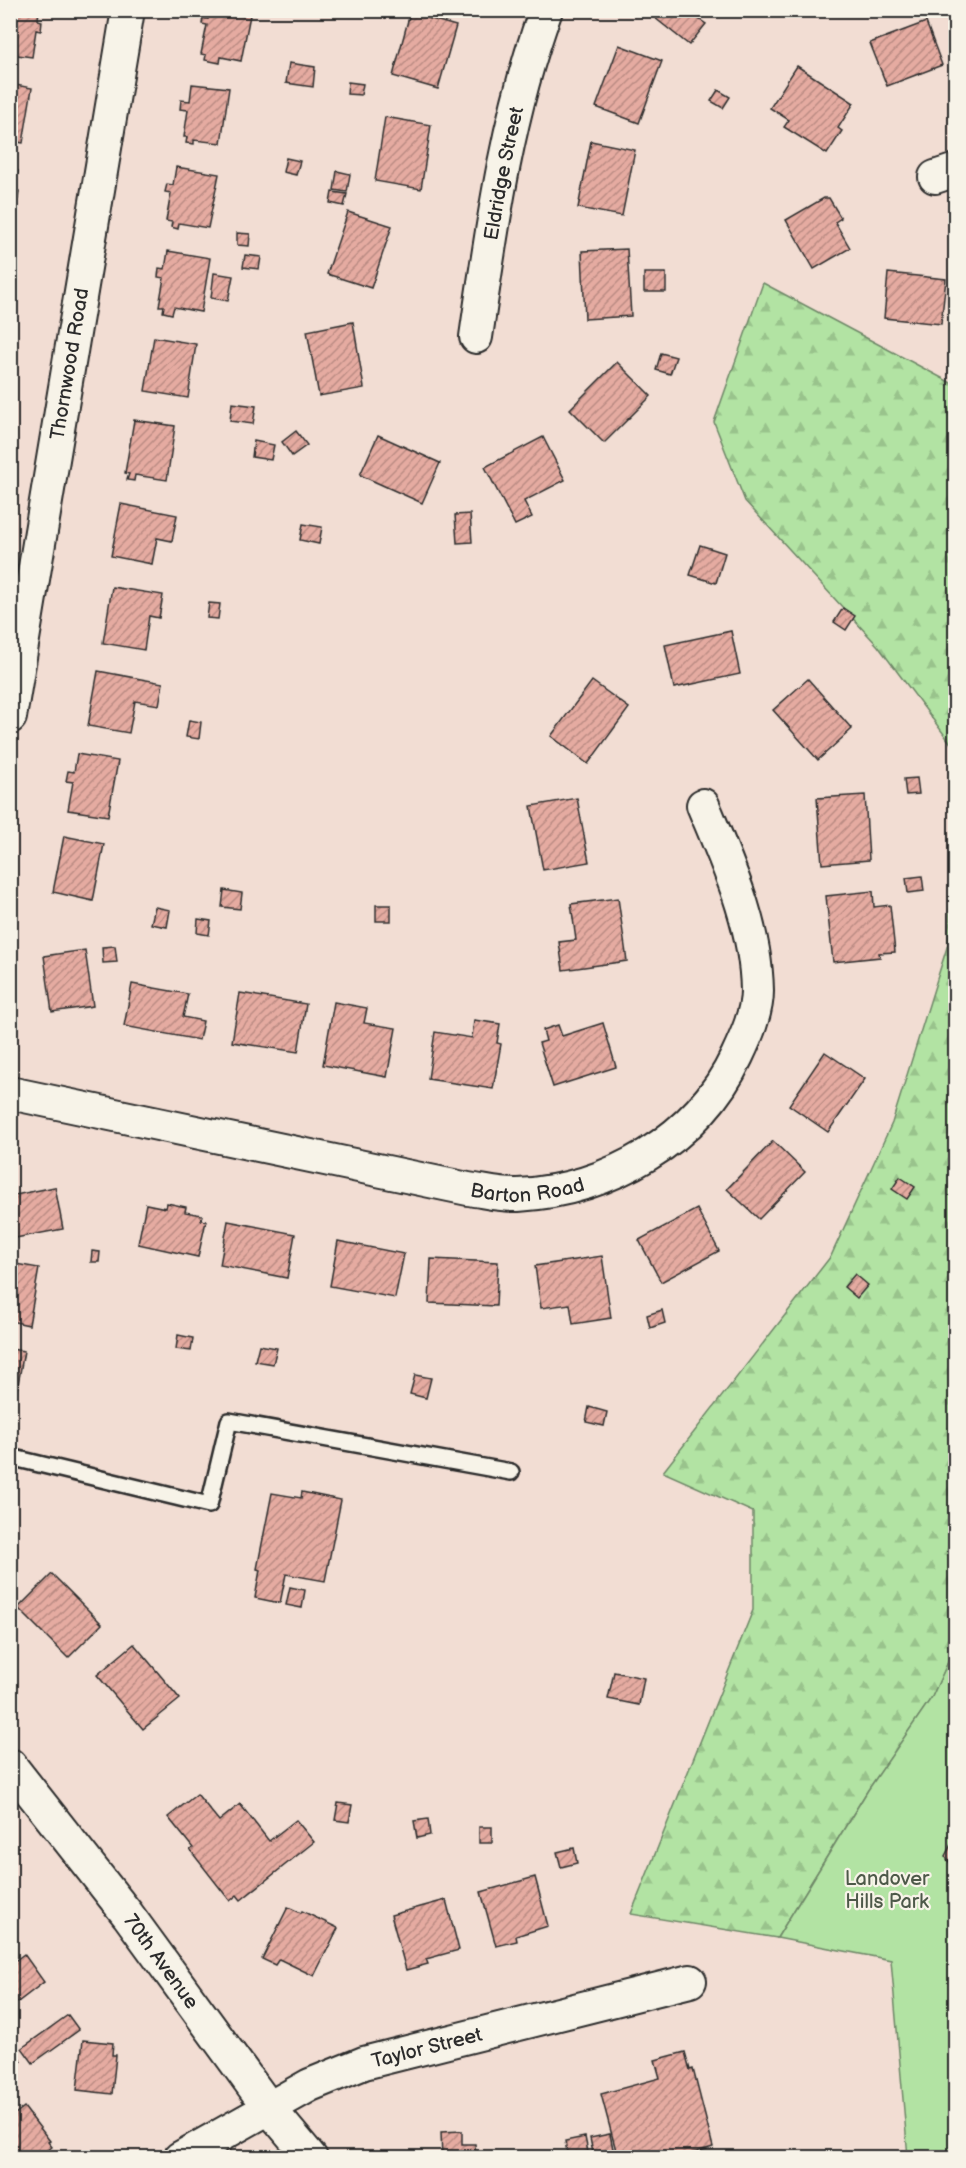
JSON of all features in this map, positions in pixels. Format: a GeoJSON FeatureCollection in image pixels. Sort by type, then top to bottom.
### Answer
{"type":"FeatureCollection","features":[{"type":"Feature","properties":{"kind":"street","name":"Thornwood Road"},"geometry":{"type":"LineString","coordinates":[[10,717],[128,10]]}},
{"type":"Feature","properties":{"kind":"street","name":"Eldridge Street"},"geometry":{"type":"LineString","coordinates":[[476,338],[494,216],[512,122],[531,50],[546,10]]}},
{"type":"Feature","properties":{"kind":"street","name":"Barton Road"},"geometry":{"type":"LineString","coordinates":[[10,1093],[468,1189],[516,1195],[563,1189],[606,1176],[647,1156],[695,1118],[727,1076],[747,1033],[757,994],[755,960],[748,921],[734,879],[703,805]]}},
{"type":"Feature","properties":{"kind":"street","name":"70th Avenue"},"geometry":{"type":"LineString","coordinates":[[10,1765],[128,1915],[269,2108],[311,2157]]}},
{"type":"Feature","properties":{"kind":"street","name":"Taylor Street"},"geometry":{"type":"LineString","coordinates":[[180,2157],[310,2085],[364,2063],[690,1982]]}},
{"type":"Feature","properties":{"kind":"lane"},"geometry":{"type":"LineString","coordinates":[[10,1457],[209,1505],[229,1421],[511,1472]]}},
{"type":"Feature","properties":{"kind":"green space"},"geometry":{"type":"Polygon","coordinates":[[[763,283],[955,385],[955,749],[878,646],[745,501],[714,422],[763,283]]]}},
{"type":"Feature","properties":{"kind":"green space"},"geometry":{"type":"Polygon","coordinates":[[[955,783],[955,1647],[932,1697],[868,1790],[777,1938],[631,1914],[753,1610],[753,1512],[663,1472],[831,1256],[892,1123],[948,944],[955,783]]]}},
{"type":"Feature","properties":{"kind":"green space","name":"Landover Hills Park"},"geometry":{"type":"Polygon","coordinates":[[[955,1647],[955,2157],[908,2157],[891,1960],[777,1938],[868,1790],[932,1697],[955,1647]]]}},
{"type":"Feature","properties":{"kind":"building"},"geometry":{"type":"Polygon","coordinates":[[[10,10],[39,10],[38,20],[42,21],[41,31],[36,30],[32,57],[10,54],[10,10]]]}},
{"type":"Feature","properties":{"kind":"building"},"geometry":{"type":"Polygon","coordinates":[[[209,10],[251,10],[241,61],[221,57],[220,63],[205,60],[206,55],[201,54],[207,25],[202,24],[203,18],[208,19],[209,10]]]}},
{"type":"Feature","properties":{"kind":"building"},"geometry":{"type":"Polygon","coordinates":[[[645,10],[697,10],[693,15],[706,24],[689,45],[645,10]]]}},
{"type":"Feature","properties":{"kind":"building"},"geometry":{"type":"Polygon","coordinates":[[[410,13],[456,26],[438,89],[393,76],[410,13]]]}},
{"type":"Feature","properties":{"kind":"building"},"geometry":{"type":"Polygon","coordinates":[[[926,22],[942,65],[887,86],[870,43],[926,22]]]}},
{"type":"Feature","properties":{"kind":"building"},"geometry":{"type":"Polygon","coordinates":[[[619,45],[662,61],[639,123],[596,107],[619,45]]]}},
{"type":"Feature","properties":{"kind":"building"},"geometry":{"type":"Polygon","coordinates":[[[289,63],[315,67],[313,87],[286,83],[289,63]]]}},
{"type":"Feature","properties":{"kind":"building"},"geometry":{"type":"Polygon","coordinates":[[[797,66],[854,103],[838,128],[842,131],[827,154],[784,127],[789,120],[770,108],[797,66]]]}},
{"type":"Feature","properties":{"kind":"building"},"geometry":{"type":"Polygon","coordinates":[[[348,82],[363,84],[361,95],[347,94],[348,82]]]}},
{"type":"Feature","properties":{"kind":"building"},"geometry":{"type":"Polygon","coordinates":[[[10,84],[32,88],[23,143],[10,141],[10,84]]]}},
{"type":"Feature","properties":{"kind":"building"},"geometry":{"type":"Polygon","coordinates":[[[192,84],[229,88],[221,143],[194,140],[194,144],[186,143],[187,137],[184,137],[188,110],[180,109],[181,100],[190,101],[192,84]]]}},
{"type":"Feature","properties":{"kind":"building"},"geometry":{"type":"Polygon","coordinates":[[[718,90],[730,97],[723,108],[711,101],[718,90]]]}},
{"type":"Feature","properties":{"kind":"building"},"geometry":{"type":"Polygon","coordinates":[[[385,117],[431,125],[421,189],[375,181],[385,117]]]}},
{"type":"Feature","properties":{"kind":"building"},"geometry":{"type":"Polygon","coordinates":[[[591,141],[635,150],[622,216],[578,208],[591,141]]]}},
{"type":"Feature","properties":{"kind":"building"},"geometry":{"type":"Polygon","coordinates":[[[286,158],[300,161],[296,175],[283,172],[286,158]]]}},
{"type":"Feature","properties":{"kind":"building"},"geometry":{"type":"Polygon","coordinates":[[[176,167],[219,174],[208,228],[179,223],[178,229],[171,227],[172,222],[166,221],[171,193],[165,192],[167,184],[173,185],[176,167]]]}},
{"type":"Feature","properties":{"kind":"building"},"geometry":{"type":"Polygon","coordinates":[[[10,170],[18,171],[15,190],[19,191],[18,199],[13,198],[10,216],[10,170]]]}},
{"type":"Feature","properties":{"kind":"building"},"geometry":{"type":"Polygon","coordinates":[[[337,171],[350,174],[347,192],[334,190],[337,171]]]}},
{"type":"Feature","properties":{"kind":"building"},"geometry":{"type":"Polygon","coordinates":[[[332,192],[347,194],[344,206],[330,203],[332,192]]]}},
{"type":"Feature","properties":{"kind":"building"},"geometry":{"type":"Polygon","coordinates":[[[824,198],[829,198],[841,218],[835,222],[850,248],[814,269],[786,220],[824,198]]]}},
{"type":"Feature","properties":{"kind":"building"},"geometry":{"type":"Polygon","coordinates":[[[348,212],[392,226],[371,288],[327,274],[348,212]]]}},
{"type":"Feature","properties":{"kind":"building"},"geometry":{"type":"Polygon","coordinates":[[[237,233],[250,234],[249,246],[237,245],[237,233]]]}},
{"type":"Feature","properties":{"kind":"building"},"geometry":{"type":"Polygon","coordinates":[[[627,249],[631,316],[585,319],[582,251],[627,249]]]}},
{"type":"Feature","properties":{"kind":"building"},"geometry":{"type":"Polygon","coordinates":[[[168,251],[210,258],[201,312],[174,307],[172,314],[163,312],[164,306],[159,306],[164,278],[158,277],[159,268],[165,269],[168,251]]]}},
{"type":"Feature","properties":{"kind":"building"},"geometry":{"type":"Polygon","coordinates":[[[245,255],[261,257],[259,269],[243,267],[245,255]]]}},
{"type":"Feature","properties":{"kind":"building"},"geometry":{"type":"Polygon","coordinates":[[[214,273],[233,276],[228,301],[211,298],[214,273]]]}},
{"type":"Feature","properties":{"kind":"building"},"geometry":{"type":"Polygon","coordinates":[[[644,273],[666,273],[666,292],[644,292],[644,273]]]}},
{"type":"Feature","properties":{"kind":"building"},"geometry":{"type":"Polygon","coordinates":[[[888,273],[946,279],[941,324],[884,318],[888,273]]]}},
{"type":"Feature","properties":{"kind":"building"},"geometry":{"type":"Polygon","coordinates":[[[353,322],[364,388],[319,396],[307,331],[353,322]]]}},
{"type":"Feature","properties":{"kind":"building"},"geometry":{"type":"Polygon","coordinates":[[[154,337],[196,344],[188,398],[145,391],[154,337]]]}},
{"type":"Feature","properties":{"kind":"building"},"geometry":{"type":"Polygon","coordinates":[[[661,353],[676,357],[670,374],[656,370],[661,353]]]}},
{"type":"Feature","properties":{"kind":"building"},"geometry":{"type":"Polygon","coordinates":[[[617,362],[651,396],[604,443],[570,409],[617,362]]]}},
{"type":"Feature","properties":{"kind":"building"},"geometry":{"type":"Polygon","coordinates":[[[232,403],[256,406],[253,424],[230,421],[232,403]]]}},
{"type":"Feature","properties":{"kind":"building"},"geometry":{"type":"Polygon","coordinates":[[[134,420],[175,426],[167,480],[135,475],[134,481],[127,480],[129,474],[125,473],[134,420]]]}},
{"type":"Feature","properties":{"kind":"building"},"geometry":{"type":"Polygon","coordinates":[[[296,431],[307,445],[292,456],[282,442],[296,431]]]}},
{"type":"Feature","properties":{"kind":"building"},"geometry":{"type":"Polygon","coordinates":[[[378,435],[440,463],[422,503],[360,475],[378,435]]]}},
{"type":"Feature","properties":{"kind":"building"},"geometry":{"type":"Polygon","coordinates":[[[543,437],[565,480],[524,501],[532,517],[515,525],[485,467],[543,437]]]}},
{"type":"Feature","properties":{"kind":"building"},"geometry":{"type":"Polygon","coordinates":[[[254,441],[274,445],[271,460],[252,457],[254,441]]]}},
{"type":"Feature","properties":{"kind":"building"},"geometry":{"type":"Polygon","coordinates":[[[121,504],[177,515],[172,541],[157,538],[152,564],[111,556],[121,504]]]}},
{"type":"Feature","properties":{"kind":"building"},"geometry":{"type":"Polygon","coordinates":[[[470,514],[472,542],[457,543],[455,515],[470,514]]]}},
{"type":"Feature","properties":{"kind":"building"},"geometry":{"type":"Polygon","coordinates":[[[303,524],[322,527],[319,544],[300,540],[303,524]]]}},
{"type":"Feature","properties":{"kind":"building"},"geometry":{"type":"Polygon","coordinates":[[[700,545],[725,553],[716,583],[690,575],[700,545]]]}},
{"type":"Feature","properties":{"kind":"building"},"geometry":{"type":"Polygon","coordinates":[[[112,587],[163,595],[159,618],[149,616],[144,650],[103,643],[112,587]]]}},
{"type":"Feature","properties":{"kind":"building"},"geometry":{"type":"Polygon","coordinates":[[[209,603],[220,604],[218,619],[207,618],[209,603]]]}},
{"type":"Feature","properties":{"kind":"building"},"geometry":{"type":"Polygon","coordinates":[[[843,608],[855,616],[846,630],[834,622],[843,608]]]}},
{"type":"Feature","properties":{"kind":"building"},"geometry":{"type":"Polygon","coordinates":[[[731,631],[740,674],[674,688],[665,645],[731,631]]]}},
{"type":"Feature","properties":{"kind":"building"},"geometry":{"type":"Polygon","coordinates":[[[98,671],[163,683],[159,705],[135,701],[129,733],[88,726],[98,671]]]}},
{"type":"Feature","properties":{"kind":"building"},"geometry":{"type":"Polygon","coordinates":[[[808,679],[852,729],[818,760],[773,710],[808,679]]]}},
{"type":"Feature","properties":{"kind":"building"},"geometry":{"type":"Polygon","coordinates":[[[592,681],[629,708],[588,764],[551,736],[592,681]]]}},
{"type":"Feature","properties":{"kind":"building"},"geometry":{"type":"Polygon","coordinates":[[[189,720],[201,722],[199,739],[186,737],[189,720]]]}},
{"type":"Feature","properties":{"kind":"building"},"geometry":{"type":"Polygon","coordinates":[[[77,754],[118,761],[108,816],[68,810],[73,782],[66,781],[68,771],[74,772],[77,754]]]}},
{"type":"Feature","properties":{"kind":"building"},"geometry":{"type":"Polygon","coordinates":[[[917,778],[919,794],[906,795],[904,779],[917,778]]]}},
{"type":"Feature","properties":{"kind":"building"},"geometry":{"type":"Polygon","coordinates":[[[865,795],[869,860],[822,864],[817,798],[865,795]]]}},
{"type":"Feature","properties":{"kind":"building"},"geometry":{"type":"Polygon","coordinates":[[[577,798],[589,862],[543,870],[531,806],[577,798]]]}},
{"type":"Feature","properties":{"kind":"building"},"geometry":{"type":"Polygon","coordinates":[[[64,836],[104,844],[93,901],[53,892],[64,836]]]}},
{"type":"Feature","properties":{"kind":"building"},"geometry":{"type":"Polygon","coordinates":[[[922,876],[924,891],[908,893],[906,878],[922,876]]]}},
{"type":"Feature","properties":{"kind":"building"},"geometry":{"type":"Polygon","coordinates":[[[224,890],[242,893],[240,909],[222,907],[224,890]]]}},
{"type":"Feature","properties":{"kind":"building"},"geometry":{"type":"Polygon","coordinates":[[[873,891],[874,907],[890,905],[895,952],[879,953],[880,957],[833,962],[826,896],[873,891]]]}},
{"type":"Feature","properties":{"kind":"building"},"geometry":{"type":"Polygon","coordinates":[[[618,898],[627,961],[563,970],[559,942],[576,940],[571,904],[618,898]]]}},
{"type":"Feature","properties":{"kind":"building"},"geometry":{"type":"Polygon","coordinates":[[[376,905],[391,905],[391,921],[376,921],[376,905]]]}},
{"type":"Feature","properties":{"kind":"building"},"geometry":{"type":"Polygon","coordinates":[[[155,907],[170,910],[167,927],[151,924],[155,907]]]}},
{"type":"Feature","properties":{"kind":"building"},"geometry":{"type":"Polygon","coordinates":[[[198,919],[211,921],[209,935],[197,933],[198,919]]]}},
{"type":"Feature","properties":{"kind":"building"},"geometry":{"type":"Polygon","coordinates":[[[115,946],[117,962],[103,963],[102,947],[115,946]]]}},
{"type":"Feature","properties":{"kind":"building"},"geometry":{"type":"Polygon","coordinates":[[[85,950],[93,1006],[52,1012],[44,956],[85,950]]]}},
{"type":"Feature","properties":{"kind":"building"},"geometry":{"type":"Polygon","coordinates":[[[132,984],[188,994],[183,1017],[203,1021],[199,1040],[124,1026],[132,984]]]}},
{"type":"Feature","properties":{"kind":"building"},"geometry":{"type":"Polygon","coordinates":[[[240,993],[306,1004],[298,1052],[232,1042],[240,993]]]}},
{"type":"Feature","properties":{"kind":"building"},"geometry":{"type":"Polygon","coordinates":[[[334,1002],[367,1008],[364,1023],[396,1028],[387,1077],[323,1065],[334,1002]]]}},
{"type":"Feature","properties":{"kind":"building"},"geometry":{"type":"Polygon","coordinates":[[[474,1020],[500,1024],[497,1043],[501,1044],[493,1089],[428,1079],[435,1032],[472,1038],[474,1020]]]}},
{"type":"Feature","properties":{"kind":"building"},"geometry":{"type":"Polygon","coordinates":[[[603,1023],[616,1067],[553,1087],[539,1043],[546,1041],[543,1030],[558,1025],[562,1036],[603,1023]]]}},
{"type":"Feature","properties":{"kind":"building"},"geometry":{"type":"Polygon","coordinates":[[[825,1052],[865,1079],[828,1132],[789,1105],[825,1052]]]}},
{"type":"Feature","properties":{"kind":"building"},"geometry":{"type":"Polygon","coordinates":[[[773,1141],[805,1172],[759,1219],[727,1189],[773,1141]]]}},
{"type":"Feature","properties":{"kind":"building"},"geometry":{"type":"Polygon","coordinates":[[[900,1177],[915,1187],[907,1199],[892,1189],[900,1177]]]}},
{"type":"Feature","properties":{"kind":"building"},"geometry":{"type":"Polygon","coordinates":[[[55,1187],[63,1229],[10,1239],[10,1196],[55,1187]]]}},
{"type":"Feature","properties":{"kind":"building"},"geometry":{"type":"Polygon","coordinates":[[[167,1203],[186,1207],[185,1212],[202,1215],[201,1220],[206,1221],[198,1257],[138,1244],[146,1204],[166,1208],[167,1203]]]}},
{"type":"Feature","properties":{"kind":"building"},"geometry":{"type":"Polygon","coordinates":[[[697,1209],[719,1251],[661,1282],[639,1240],[697,1209]]]}},
{"type":"Feature","properties":{"kind":"building"},"geometry":{"type":"Polygon","coordinates":[[[228,1221],[295,1234],[287,1278],[220,1265],[228,1221]]]}},
{"type":"Feature","properties":{"kind":"building"},"geometry":{"type":"Polygon","coordinates":[[[338,1241],[404,1254],[395,1298],[330,1286],[338,1241]]]}},
{"type":"Feature","properties":{"kind":"building"},"geometry":{"type":"Polygon","coordinates":[[[92,1251],[100,1252],[99,1262],[91,1262],[92,1251]]]}},
{"type":"Feature","properties":{"kind":"building"},"geometry":{"type":"Polygon","coordinates":[[[602,1256],[611,1318],[573,1324],[570,1304],[541,1308],[535,1266],[602,1256]]]}},
{"type":"Feature","properties":{"kind":"building"},"geometry":{"type":"Polygon","coordinates":[[[431,1259],[498,1262],[496,1306],[429,1303],[431,1259]]]}},
{"type":"Feature","properties":{"kind":"building"},"geometry":{"type":"Polygon","coordinates":[[[10,1263],[39,1268],[29,1325],[10,1321],[10,1263]]]}},
{"type":"Feature","properties":{"kind":"building"},"geometry":{"type":"Polygon","coordinates":[[[855,1274],[868,1285],[857,1298],[844,1287],[855,1274]]]}},
{"type":"Feature","properties":{"kind":"building"},"geometry":{"type":"Polygon","coordinates":[[[662,1310],[665,1323],[650,1328],[647,1315],[662,1310]]]}},
{"type":"Feature","properties":{"kind":"building"},"geometry":{"type":"Polygon","coordinates":[[[178,1335],[193,1338],[191,1351],[176,1349],[178,1335]]]}},
{"type":"Feature","properties":{"kind":"building"},"geometry":{"type":"Polygon","coordinates":[[[259,1345],[277,1348],[273,1364],[255,1361],[259,1345]]]}},
{"type":"Feature","properties":{"kind":"building"},"geometry":{"type":"Polygon","coordinates":[[[10,1349],[24,1351],[14,1407],[10,1406],[10,1349]]]}},
{"type":"Feature","properties":{"kind":"building"},"geometry":{"type":"Polygon","coordinates":[[[415,1375],[431,1378],[426,1398],[410,1394],[415,1375]]]}},
{"type":"Feature","properties":{"kind":"building"},"geometry":{"type":"Polygon","coordinates":[[[589,1407],[607,1412],[604,1426],[586,1422],[589,1407]]]}},
{"type":"Feature","properties":{"kind":"building"},"geometry":{"type":"Polygon","coordinates":[[[302,1492],[341,1500],[325,1581],[286,1574],[280,1603],[255,1598],[260,1570],[257,1569],[272,1493],[301,1498],[302,1492]]]}},
{"type":"Feature","properties":{"kind":"building"},"geometry":{"type":"Polygon","coordinates":[[[52,1574],[102,1624],[68,1658],[18,1608],[52,1574]]]}},
{"type":"Feature","properties":{"kind":"building"},"geometry":{"type":"Polygon","coordinates":[[[290,1587],[305,1590],[302,1608],[286,1605],[290,1587]]]}},
{"type":"Feature","properties":{"kind":"building"},"geometry":{"type":"Polygon","coordinates":[[[134,1644],[180,1699],[143,1729],[97,1675],[134,1644]]]}},
{"type":"Feature","properties":{"kind":"building"},"geometry":{"type":"Polygon","coordinates":[[[614,1672],[644,1678],[639,1705],[608,1699],[614,1672]]]}},
{"type":"Feature","properties":{"kind":"building"},"geometry":{"type":"Polygon","coordinates":[[[197,1794],[219,1821],[240,1804],[269,1841],[296,1820],[314,1842],[241,1900],[237,1895],[230,1901],[190,1850],[193,1848],[168,1817],[197,1794]]]}},
{"type":"Feature","properties":{"kind":"building"},"geometry":{"type":"Polygon","coordinates":[[[338,1803],[352,1805],[349,1822],[335,1820],[338,1803]]]}},
{"type":"Feature","properties":{"kind":"building"},"geometry":{"type":"Polygon","coordinates":[[[428,1819],[430,1835],[417,1838],[414,1821],[428,1819]]]}},
{"type":"Feature","properties":{"kind":"building"},"geometry":{"type":"Polygon","coordinates":[[[479,1827],[492,1827],[492,1843],[479,1843],[479,1827]]]}},
{"type":"Feature","properties":{"kind":"building"},"geometry":{"type":"Polygon","coordinates":[[[956,1835],[956,1872],[945,1856],[956,1835]]]}},
{"type":"Feature","properties":{"kind":"building"},"geometry":{"type":"Polygon","coordinates":[[[574,1848],[577,1863],[561,1867],[557,1852],[574,1848]]]}},
{"type":"Feature","properties":{"kind":"building"},"geometry":{"type":"Polygon","coordinates":[[[535,1877],[548,1926],[516,1936],[517,1941],[496,1946],[481,1892],[535,1877]]]}},
{"type":"Feature","properties":{"kind":"building"},"geometry":{"type":"Polygon","coordinates":[[[446,1900],[459,1950],[426,1959],[428,1964],[406,1970],[391,1915],[446,1900]]]}},
{"type":"Feature","properties":{"kind":"building"},"geometry":{"type":"Polygon","coordinates":[[[288,1907],[338,1928],[314,1976],[279,1959],[275,1965],[262,1959],[288,1907]]]}},
{"type":"Feature","properties":{"kind":"building"},"geometry":{"type":"Polygon","coordinates":[[[10,1953],[16,1960],[24,1954],[44,1982],[10,2008],[10,1953]]]}},
{"type":"Feature","properties":{"kind":"building"},"geometry":{"type":"Polygon","coordinates":[[[68,2015],[79,2030],[33,2063],[22,2048],[68,2015]]]}},
{"type":"Feature","properties":{"kind":"building"},"geometry":{"type":"Polygon","coordinates":[[[83,2040],[113,2043],[112,2055],[116,2055],[112,2094],[77,2090],[83,2040]]]}},
{"type":"Feature","properties":{"kind":"building"},"geometry":{"type":"Polygon","coordinates":[[[11,2047],[21,2061],[10,2069],[11,2047]]]}},
{"type":"Feature","properties":{"kind":"building"},"geometry":{"type":"Polygon","coordinates":[[[685,2052],[690,2070],[693,2069],[713,2147],[675,2158],[618,2158],[601,2094],[660,2078],[655,2060],[685,2052]]]}},
{"type":"Feature","properties":{"kind":"building"},"geometry":{"type":"Polygon","coordinates":[[[24,2107],[50,2141],[48,2142],[52,2147],[39,2158],[10,2158],[10,2118],[24,2107]]]}},
{"type":"Feature","properties":{"kind":"building"},"geometry":{"type":"Polygon","coordinates":[[[462,2131],[462,2144],[475,2144],[476,2158],[442,2158],[441,2132],[462,2131]]]}},
{"type":"Feature","properties":{"kind":"building"},"geometry":{"type":"Polygon","coordinates":[[[610,2134],[614,2154],[594,2158],[590,2138],[610,2134]]]}},
{"type":"Feature","properties":{"kind":"building"},"geometry":{"type":"Polygon","coordinates":[[[585,2137],[589,2157],[568,2158],[565,2141],[585,2137]]]}}]}
